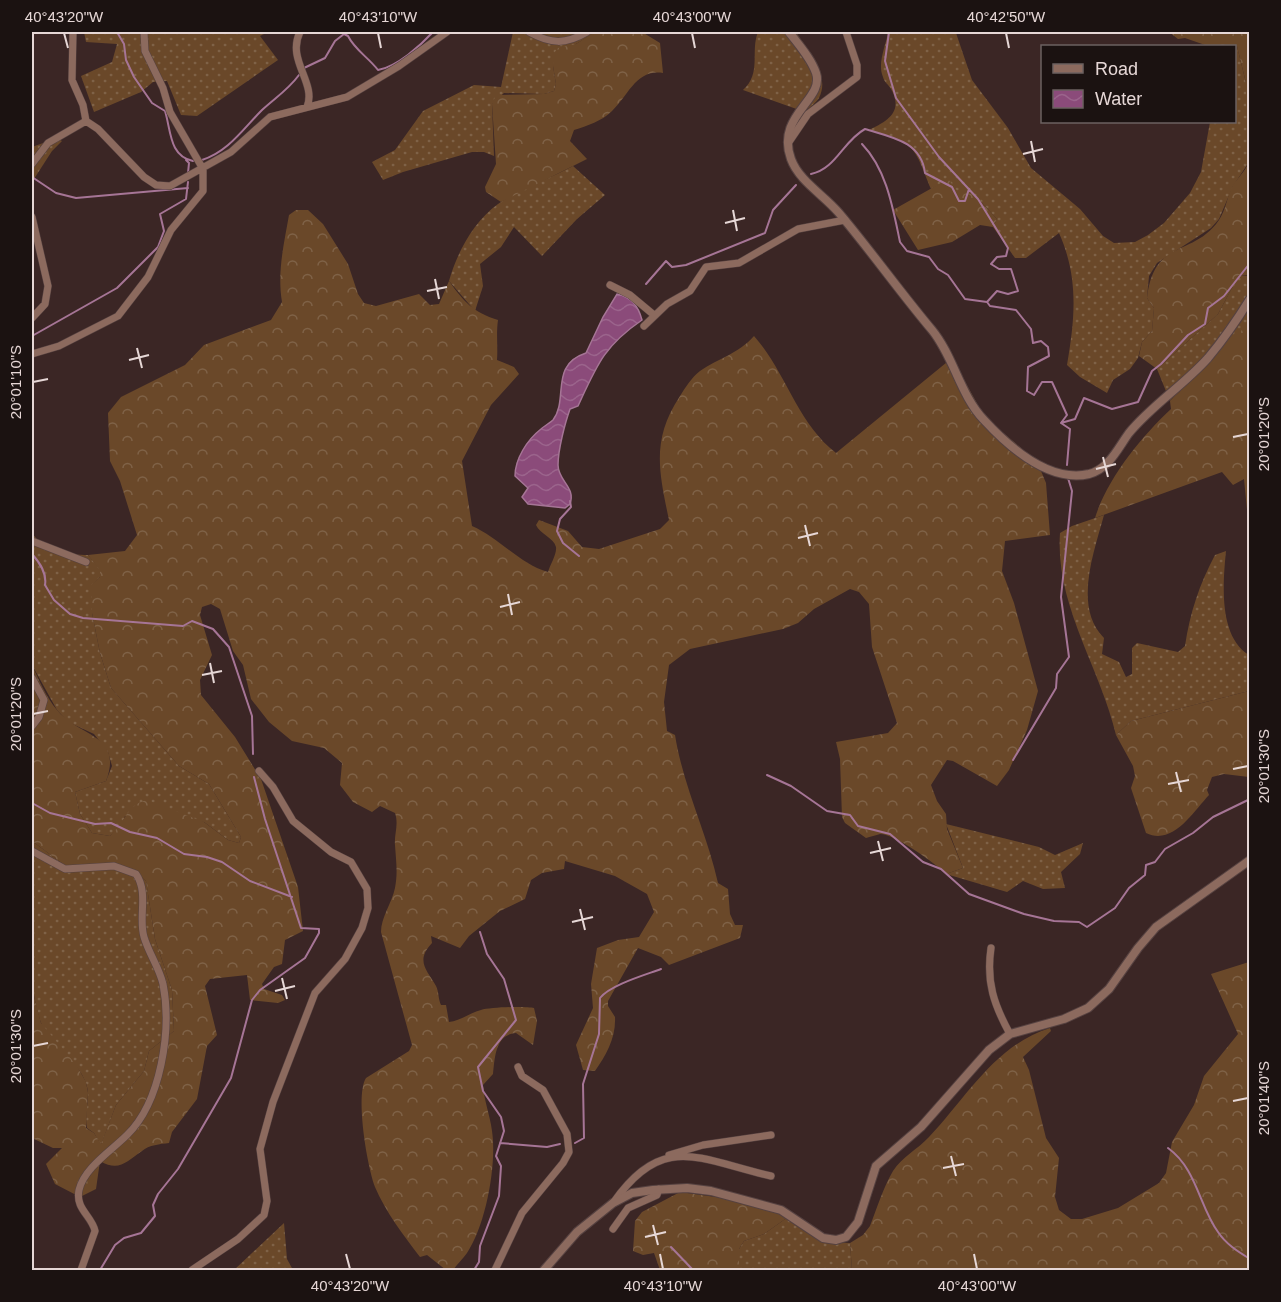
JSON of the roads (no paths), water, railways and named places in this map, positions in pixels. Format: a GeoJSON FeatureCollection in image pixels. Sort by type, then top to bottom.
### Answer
{"type":"FeatureCollection","features":[{"type":"Feature","properties":{"kind":"street"},"geometry":{"type":"LineString","coordinates":[[73,32],[72,80],[83,105],[86,121],[98,129],[144,177],[156,185],[170,186],[231,152],[270,117],[346,97],[399,66],[447,32]]}},
{"type":"Feature","properties":{"kind":"street"},"geometry":{"type":"LineString","coordinates":[[32,354],[59,346],[118,316],[145,283],[171,230],[200,197],[204,186],[203,169],[170,112],[163,88],[145,51],[144,32]]}},
{"type":"Feature","properties":{"kind":"street"},"geometry":{"type":"LineString","coordinates":[[300,32],[296,39],[296,55],[309,93],[307,107]]}},
{"type":"Feature","properties":{"kind":"street"},"geometry":{"type":"LineString","coordinates":[[529,32],[560,43],[587,32]]}},
{"type":"Feature","properties":{"kind":"street"},"geometry":{"type":"LineString","coordinates":[[789,32],[812,64],[818,80],[814,93],[791,122],[788,151],[796,169],[845,220],[943,344],[981,417],[1026,458],[1042,466],[1064,472],[1090,474],[1105,465],[1152,409],[1207,359],[1230,332],[1250,299]]}},
{"type":"Feature","properties":{"kind":"street"},"geometry":{"type":"LineString","coordinates":[[789,142],[808,114],[857,77],[857,65],[846,32]]}},
{"type":"Feature","properties":{"kind":"street"},"geometry":{"type":"LineString","coordinates":[[32,164],[48,143],[86,121]]}},
{"type":"Feature","properties":{"kind":"street"},"geometry":{"type":"LineString","coordinates":[[32,217],[48,286],[45,304],[32,318]]}},
{"type":"Feature","properties":{"kind":"street"},"geometry":{"type":"LineString","coordinates":[[644,326],[654,315],[690,291],[706,267],[740,263],[798,229],[845,220]]}},
{"type":"Feature","properties":{"kind":"street"},"geometry":{"type":"LineString","coordinates":[[610,285],[630,295],[654,315]]}},
{"type":"Feature","properties":{"kind":"street"},"geometry":{"type":"LineString","coordinates":[[32,541],[87,562]]}},
{"type":"Feature","properties":{"kind":"street"},"geometry":{"type":"LineString","coordinates":[[32,678],[44,700],[39,717],[32,726]]}},
{"type":"Feature","properties":{"kind":"street"},"geometry":{"type":"LineString","coordinates":[[192,1270],[237,1239],[264,1215],[267,1201],[260,1149],[273,1102],[315,993],[345,959],[362,928],[368,908],[367,889],[351,862],[331,852],[293,821],[273,787],[259,771]]}},
{"type":"Feature","properties":{"kind":"street"},"geometry":{"type":"LineString","coordinates":[[32,852],[65,869],[114,866],[136,874],[142,888],[144,938],[158,966],[163,985],[165,1032],[152,1096],[135,1126],[93,1168],[79,1190],[80,1208],[95,1232],[81,1270]]}},
{"type":"Feature","properties":{"kind":"street"},"geometry":{"type":"LineString","coordinates":[[613,1203],[632,1193],[659,1189],[698,1189],[757,1202],[791,1215],[823,1238],[842,1239],[854,1230],[876,1166],[921,1127],[988,1050],[1010,1034],[1064,1018],[1088,1008],[1109,989],[1156,927],[1250,860]]}},
{"type":"Feature","properties":{"kind":"street"},"geometry":{"type":"LineString","coordinates":[[991,948],[988,966],[990,990],[1010,1034]]}},
{"type":"Feature","properties":{"kind":"street"},"geometry":{"type":"LineString","coordinates":[[495,1270],[522,1213],[564,1163],[569,1152],[567,1134],[543,1090],[522,1076],[519,1066]]}},
{"type":"Feature","properties":{"kind":"street"},"geometry":{"type":"LineString","coordinates":[[544,1270],[571,1237],[613,1203],[646,1166],[682,1150],[771,1135]]}},
{"type":"Feature","properties":{"kind":"street"},"geometry":{"type":"LineString","coordinates":[[664,1158],[692,1157],[771,1176]]}},
{"type":"Feature","properties":{"kind":"street"},"geometry":{"type":"LineString","coordinates":[[613,1229],[628,1208],[657,1195],[659,1189]]}},
{"type":"Feature","properties":{"kind":"water"},"geometry":{"type":"Polygon","coordinates":[[[617,294],[633,302],[642,320],[610,348],[578,406],[570,409],[562,437],[558,465],[571,493],[570,504],[565,508],[528,504],[522,497],[528,488],[515,476],[520,457],[531,439],[553,420],[560,402],[567,366],[575,358],[586,353],[617,294]]]}},
{"type":"Feature","properties":{"kind":"waterway"},"geometry":{"type":"LineString","coordinates":[[117,32],[124,44],[126,60],[134,77],[152,103],[165,111],[175,148],[179,154],[193,161]]}},
{"type":"Feature","properties":{"kind":"waterway"},"geometry":{"type":"LineString","coordinates":[[304,68],[325,58],[335,41],[344,34],[378,70],[401,60],[433,32]]}},
{"type":"Feature","properties":{"kind":"waterway"},"geometry":{"type":"LineString","coordinates":[[889,32],[885,61],[896,98],[939,157],[978,199],[1008,248],[1006,256],[997,257],[991,264],[999,269],[1011,269],[1018,291],[1008,294],[997,291],[987,302]]}},
{"type":"Feature","properties":{"kind":"waterway"},"geometry":{"type":"LineString","coordinates":[[202,160],[227,146],[299,75]]}},
{"type":"Feature","properties":{"kind":"waterway"},"geometry":{"type":"LineString","coordinates":[[811,174],[827,167],[851,140],[865,129],[894,138],[911,147],[918,154],[925,173],[952,187],[959,201],[965,201],[969,189]]}},
{"type":"Feature","properties":{"kind":"waterway"},"geometry":{"type":"LineString","coordinates":[[862,144],[878,166],[888,190],[900,242],[907,251],[929,257],[938,269],[948,275],[965,299],[987,302]]}},
{"type":"Feature","properties":{"kind":"waterway"},"geometry":{"type":"LineString","coordinates":[[186,160],[189,163],[188,173]]}},
{"type":"Feature","properties":{"kind":"waterway"},"geometry":{"type":"LineString","coordinates":[[32,177],[56,193],[76,198],[188,188]]}},
{"type":"Feature","properties":{"kind":"waterway"},"geometry":{"type":"LineString","coordinates":[[32,336],[117,288],[158,247],[164,231],[160,214],[186,199],[188,182]]}},
{"type":"Feature","properties":{"kind":"waterway"},"geometry":{"type":"LineString","coordinates":[[646,284],[666,261],[672,267],[686,265],[765,233],[773,210],[796,185]]}},
{"type":"Feature","properties":{"kind":"waterway"},"geometry":{"type":"LineString","coordinates":[[1061,423],[1075,419],[1084,398],[1112,409],[1138,402],[1152,371],[1188,335],[1205,324],[1208,308],[1224,296],[1250,263]]}},
{"type":"Feature","properties":{"kind":"waterway"},"geometry":{"type":"LineString","coordinates":[[987,302],[990,306],[1016,310],[1031,329],[1033,343],[1041,341],[1048,347],[1049,356],[1028,367],[1027,391],[1034,395],[1042,382],[1052,382],[1067,415],[1061,423]]}},
{"type":"Feature","properties":{"kind":"waterway"},"geometry":{"type":"LineString","coordinates":[[1061,423],[1070,429],[1067,465]]}},
{"type":"Feature","properties":{"kind":"waterway"},"geometry":{"type":"LineString","coordinates":[[1013,760],[1056,688],[1057,674],[1069,657],[1061,597],[1072,491],[1068,478]]}},
{"type":"Feature","properties":{"kind":"waterway"},"geometry":{"type":"LineString","coordinates":[[570,501],[571,507],[560,519],[557,531],[563,543],[579,556]]}},
{"type":"Feature","properties":{"kind":"waterway"},"geometry":{"type":"LineString","coordinates":[[32,554],[42,568],[45,585],[54,600],[70,614],[83,618],[183,626],[192,621],[213,629],[229,647],[252,716],[253,754]]}},
{"type":"Feature","properties":{"kind":"waterway"},"geometry":{"type":"LineString","coordinates":[[767,775],[791,786],[827,811],[850,815],[858,826],[890,834],[923,862],[941,869],[969,894],[1024,914],[1054,921],[1079,922],[1087,927],[1115,908],[1129,888],[1145,875],[1146,865],[1155,862],[1165,849],[1193,833],[1213,817],[1250,799]]}},
{"type":"Feature","properties":{"kind":"waterway"},"geometry":{"type":"LineString","coordinates":[[100,1270],[115,1245],[124,1238],[141,1233],[155,1216],[153,1205],[158,1194],[178,1169],[231,1078],[252,1000],[260,990],[305,958],[319,933],[319,929],[301,928],[265,819],[254,777]]}},
{"type":"Feature","properties":{"kind":"waterway"},"geometry":{"type":"LineString","coordinates":[[32,803],[50,813],[95,824],[111,823],[130,832],[157,838],[184,854],[207,857],[222,862],[250,881],[292,897]]}},
{"type":"Feature","properties":{"kind":"waterway"},"geometry":{"type":"LineString","coordinates":[[474,1270],[479,1262],[480,1246],[499,1196],[501,1166],[496,1156],[504,1131],[501,1117],[483,1091],[478,1067],[516,1020],[504,979],[487,954],[480,932]]}},
{"type":"Feature","properties":{"kind":"waterway"},"geometry":{"type":"LineString","coordinates":[[575,1143],[584,1138],[583,1084],[599,1034],[600,998],[619,985],[661,969]]}},
{"type":"Feature","properties":{"kind":"waterway"},"geometry":{"type":"LineString","coordinates":[[500,1143],[547,1147],[560,1144]]}},
{"type":"Feature","properties":{"kind":"waterway"},"geometry":{"type":"LineString","coordinates":[[1168,1148],[1178,1157],[1192,1177],[1212,1222],[1221,1236],[1250,1259]]}},
{"type":"Feature","properties":{"kind":"waterway"},"geometry":{"type":"LineString","coordinates":[[671,1247],[693,1270]]}}]}
